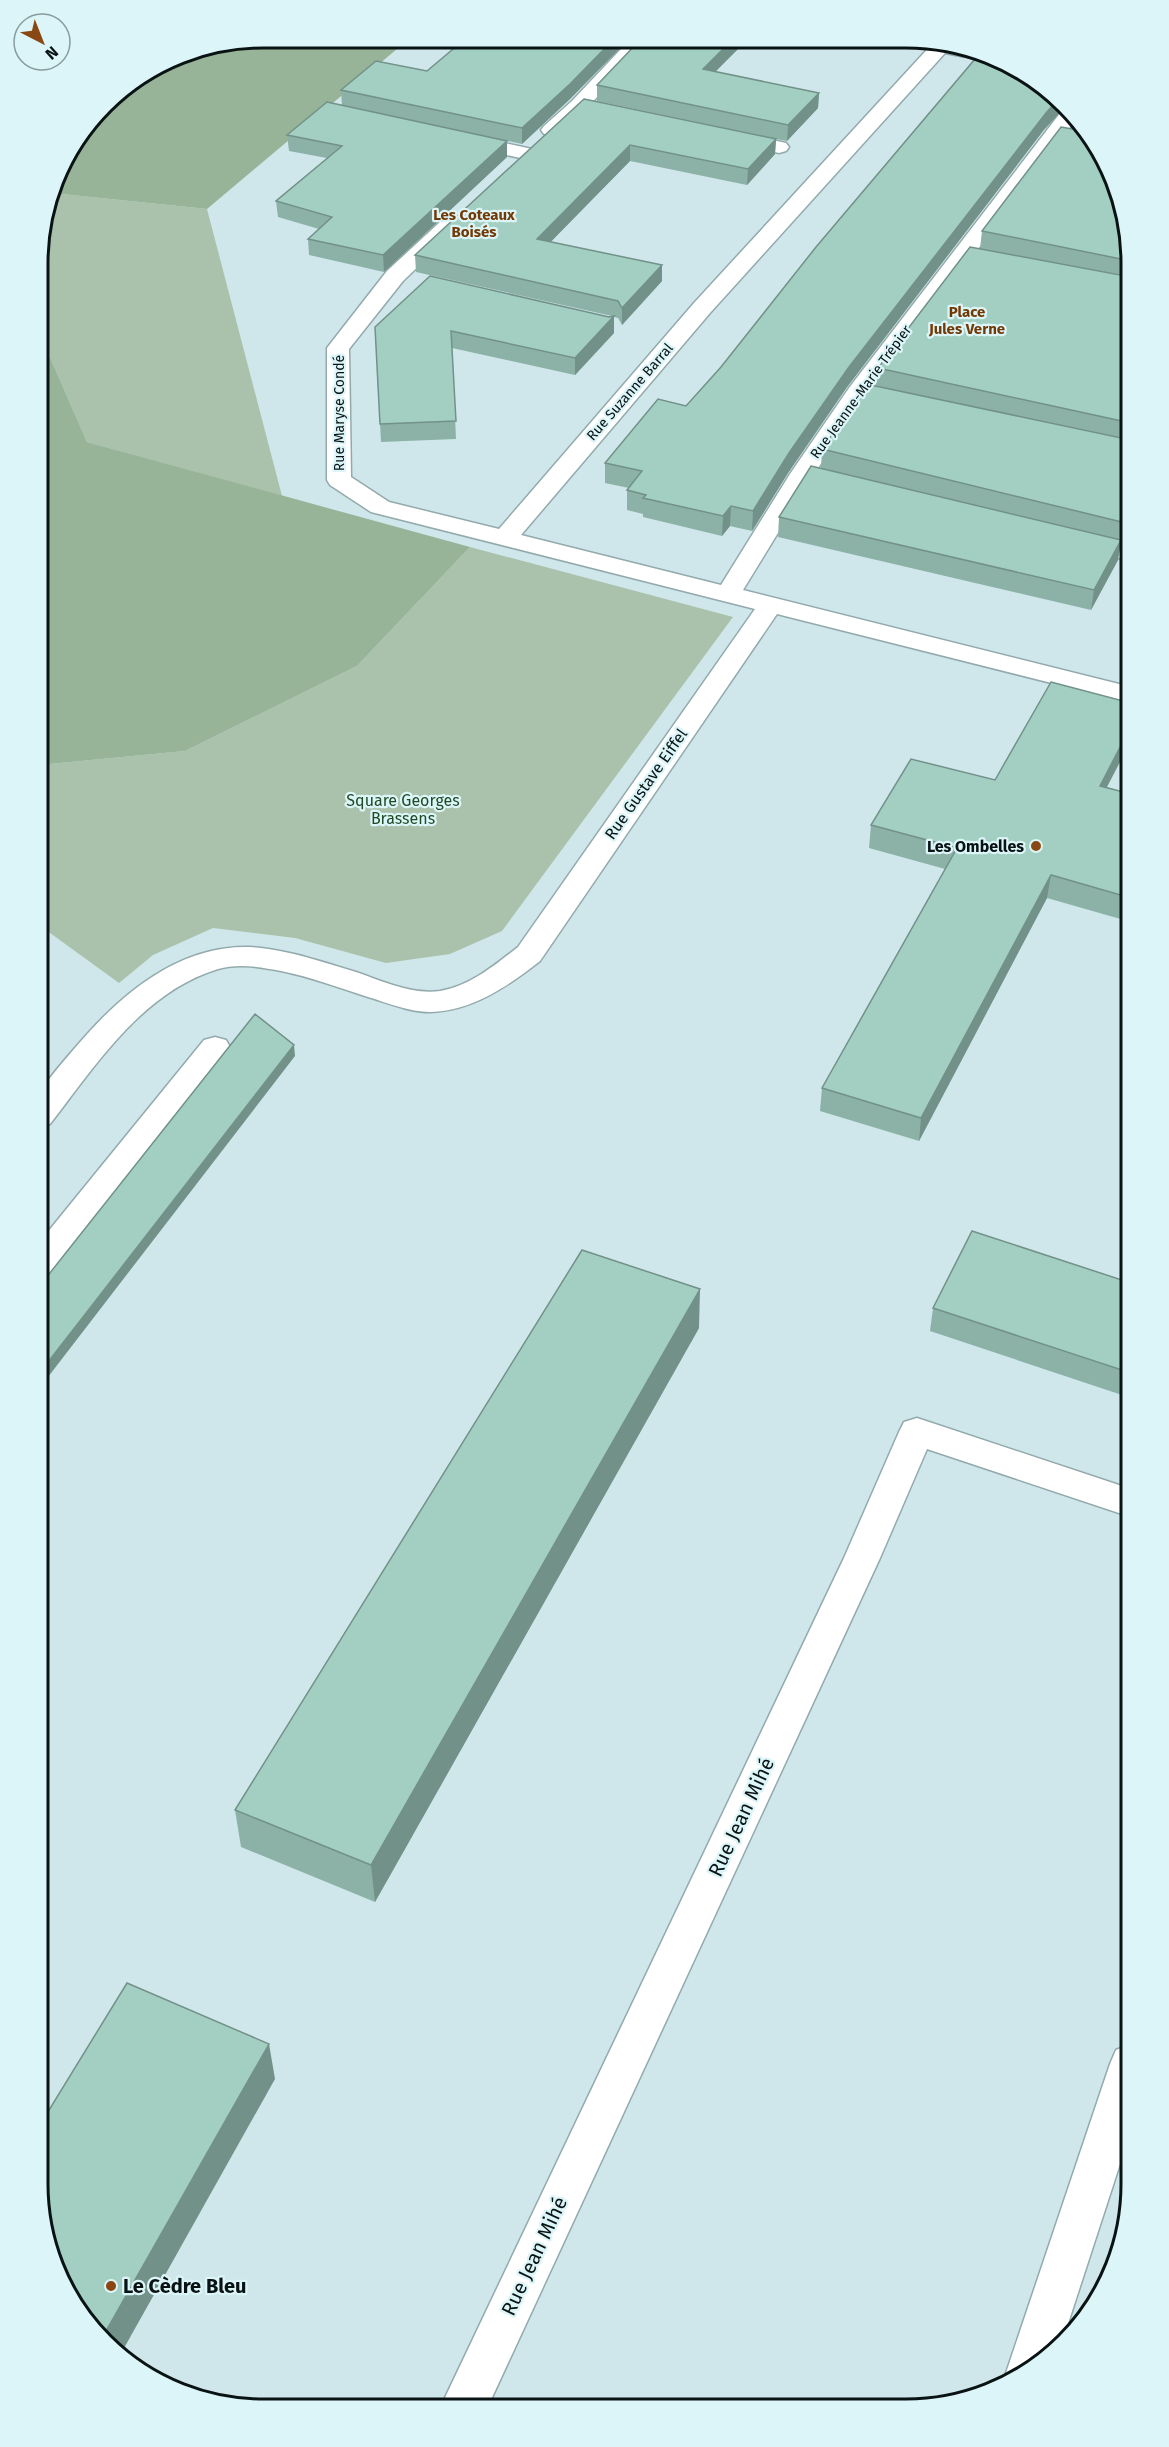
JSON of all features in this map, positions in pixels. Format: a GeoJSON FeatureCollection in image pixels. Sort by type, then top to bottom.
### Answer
{"type":"FeatureCollection","features":[{"type":"Feature","properties":{"kind":"street"},"geometry":{"type":"LineString","coordinates":[[508,170],[579,105],[633,48]]}},
{"type":"Feature","properties":{"kind":"street","name":"Rue Suzanne Barral"},"geometry":{"type":"LineString","coordinates":[[506,537],[702,308],[937,50]]}},
{"type":"Feature","properties":{"kind":"street"},"geometry":{"type":"LineString","coordinates":[[579,105],[601,110]]}},
{"type":"Feature","properties":{"kind":"street","name":"Rue Jeanne-Marie Trépier"},"geometry":{"type":"LineString","coordinates":[[728,594],[814,477],[962,255],[1064,138],[1068,122]]}},
{"type":"Feature","properties":{"kind":"street"},"geometry":{"type":"LineString","coordinates":[[712,133],[779,147]]}},
{"type":"Feature","properties":{"kind":"street"},"geometry":{"type":"LineString","coordinates":[[448,137],[525,153]]}},
{"type":"Feature","properties":{"kind":"street","name":"Rue Maryse Condé"},"geometry":{"type":"LineString","coordinates":[[465,211],[395,276],[338,348],[339,480],[380,507],[506,537]]}},
{"type":"Feature","properties":{"kind":"street"},"geometry":{"type":"LineString","coordinates":[[962,255],[984,259]]}},
{"type":"Feature","properties":{"kind":"street"},"geometry":{"type":"LineString","coordinates":[[395,276],[418,281]]}},
{"type":"Feature","properties":{"kind":"street"},"geometry":{"type":"LineString","coordinates":[[1052,535],[1121,552]]}},
{"type":"Feature","properties":{"kind":"street"},"geometry":{"type":"LineString","coordinates":[[506,537],[1121,692]]}},
{"type":"Feature","properties":{"kind":"street","name":"Rue Gustave Eiffel"},"geometry":{"type":"LineString","coordinates":[[48,1105],[98,1043],[140,1000],[169,980],[202,964],[232,957],[263,957],[406,998],[437,1002],[469,993],[497,980],[529,954],[771,605]]}},
{"type":"Feature","properties":{"kind":"street"},"geometry":{"type":"LineString","coordinates":[[48,1256],[215,1047]]}},
{"type":"Feature","properties":{"kind":"street","name":"Rue Jean Mihé"},"geometry":{"type":"LineString","coordinates":[[467,2399],[862,1558],[918,1432],[1121,1500]]}},
{"type":"Feature","properties":{"kind":"street"},"geometry":{"type":"LineString","coordinates":[[1034,2357],[1121,2094]]}},
{"type":"Feature","properties":{"kind":"green space"},"geometry":{"type":"Polygon","coordinates":[[[249,48],[398,48],[207,209],[59,194],[77,155],[101,121],[143,84],[180,64],[207,55],[249,48]]]}},
{"type":"Feature","properties":{"kind":"green space"},"geometry":{"type":"Polygon","coordinates":[[[59,194],[207,209],[282,496],[87,442],[48,353],[48,249],[59,194]]]}},
{"type":"Feature","properties":{"kind":"green space"},"geometry":{"type":"Polygon","coordinates":[[[48,353],[87,442],[470,547],[357,666],[185,751],[48,764],[48,353]]]}},
{"type":"Feature","properties":{"kind":"green space","name":"Square Georges Brassens"},"geometry":{"type":"Polygon","coordinates":[[[470,547],[733,617],[502,931],[450,954],[386,963],[295,938],[213,928],[153,955],[119,983],[48,932],[48,764],[185,751],[357,666],[470,547]]]}},
{"type":"Feature","properties":{"kind":"building"},"geometry":{"type":"Polygon","coordinates":[[[454,48],[605,48],[522,128],[341,90],[376,61],[427,71],[454,48]]]}},
{"type":"Feature","properties":{"kind":"building"},"geometry":{"type":"Polygon","coordinates":[[[632,48],[724,48],[703,69],[819,93],[788,125],[597,85],[632,48]]]}},
{"type":"Feature","properties":{"kind":"building"},"geometry":{"type":"Polygon","coordinates":[[[975,59],[1026,84],[1052,106],[849,367],[789,453],[753,511],[731,506],[723,516],[643,498],[646,495],[627,490],[642,471],[605,463],[658,399],[686,406],[721,367],[816,247],[975,59]]]}},
{"type":"Feature","properties":{"kind":"building"},"geometry":{"type":"Polygon","coordinates":[[[584,99],[776,139],[748,169],[630,145],[537,239],[662,265],[622,308],[618,301],[415,255],[584,99]]]}},
{"type":"Feature","properties":{"kind":"building"},"geometry":{"type":"Polygon","coordinates":[[[327,102],[507,141],[383,255],[308,239],[332,217],[276,201],[342,146],[287,135],[327,102]]]}},
{"type":"Feature","properties":{"kind":"building"},"geometry":{"type":"Polygon","coordinates":[[[1061,127],[1075,129],[1092,155],[1110,194],[1117,221],[1121,259],[982,231],[1061,127]]]}},
{"type":"Feature","properties":{"kind":"building"},"geometry":{"type":"Polygon","coordinates":[[[970,247],[1121,275],[1121,421],[878,368],[970,247]]]}},
{"type":"Feature","properties":{"kind":"building"},"geometry":{"type":"Polygon","coordinates":[[[430,276],[609,317],[614,316],[575,358],[451,331],[456,421],[380,424],[375,327],[430,276]]]}},
{"type":"Feature","properties":{"kind":"building"},"geometry":{"type":"Polygon","coordinates":[[[866,384],[1121,438],[1121,522],[822,449],[866,384]]]}},
{"type":"Feature","properties":{"kind":"building"},"geometry":{"type":"Polygon","coordinates":[[[811,466],[1121,540],[1094,590],[779,517],[811,466]]]}},
{"type":"Feature","properties":{"kind":"building"},"geometry":{"type":"Polygon","coordinates":[[[1051,682],[1121,700],[1121,745],[1100,786],[1121,791],[1121,895],[1051,875],[921,1118],[822,1088],[957,848],[871,825],[911,759],[995,780],[1051,682]]]}},
{"type":"Feature","properties":{"kind":"building"},"geometry":{"type":"Polygon","coordinates":[[[255,1014],[294,1045],[48,1362],[48,1275],[255,1014]]]}},
{"type":"Feature","properties":{"kind":"building"},"geometry":{"type":"Polygon","coordinates":[[[972,1231],[1121,1280],[1121,1370],[933,1308],[972,1231]]]}},
{"type":"Feature","properties":{"kind":"building"},"geometry":{"type":"Polygon","coordinates":[[[582,1250],[700,1289],[371,1865],[235,1810],[582,1250]]]}},
{"type":"Feature","properties":{"kind":"building"},"geometry":{"type":"Polygon","coordinates":[[[127,1983],[269,2044],[106,2331],[77,2292],[64,2267],[55,2240],[48,2198],[48,2112],[127,1983]]]}},
{"type":"Feature","properties":{"kind":"place","name":"Les Ombelles"},"geometry":{"type":"Point","coordinates":[1036,846]}},
{"type":"Feature","properties":{"kind":"place","name":"Le Cèdre Bleu"},"geometry":{"type":"Point","coordinates":[111,2286]}},
{"type":"Feature","properties":{"kind":"district","name":"Les Coteaux Boisés"},"geometry":{"type":"Point","coordinates":[474,224]}},
{"type":"Feature","properties":{"kind":"district","name":"Place Jules Verne"},"geometry":{"type":"Point","coordinates":[967,320]}}]}
